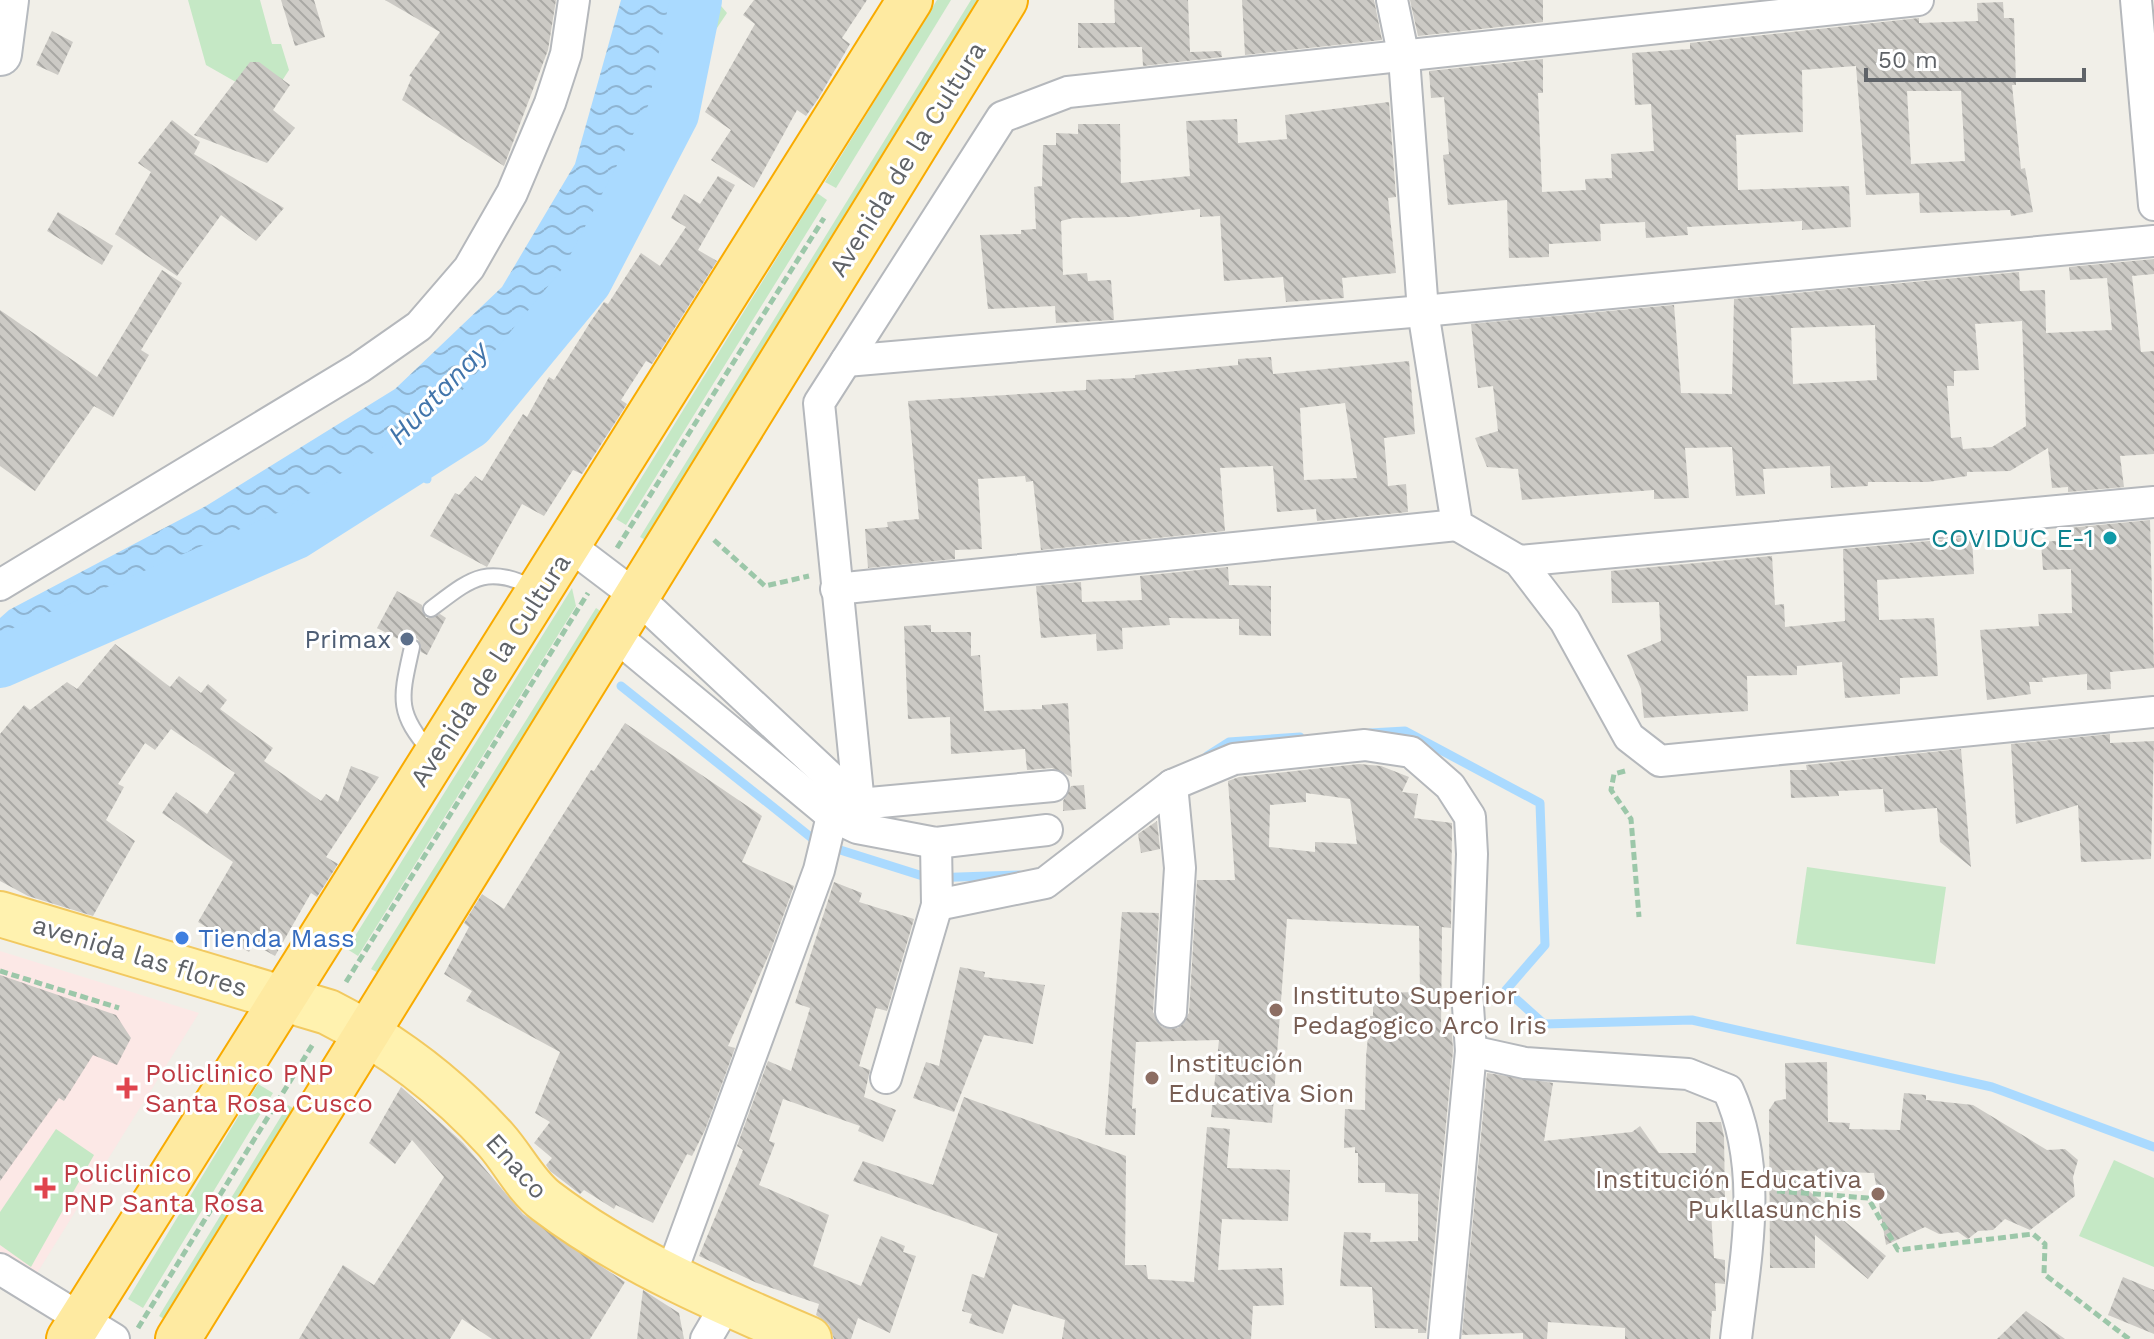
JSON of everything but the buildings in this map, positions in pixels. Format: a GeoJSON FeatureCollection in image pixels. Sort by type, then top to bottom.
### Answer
{"type":"FeatureCollection","features":[{"type":"Feature","properties":{"kind":"highway","name":"Avenida de la Cultura"},"geometry":{"type":"LineString","coordinates":[[178,1339],[324,1064],[368,1032],[613,634],[603,571],[910,0]]}},
{"type":"Feature","properties":{"kind":"highway","name":"Avenida de la Cultura"},"geometry":{"type":"LineString","coordinates":[[88,1332],[272,1012],[540,591],[603,571],[686,515],[1005,0]]}},
{"type":"Feature","properties":{"kind":"main road"},"geometry":{"type":"LineString","coordinates":[[0,54],[7,0]]}},
{"type":"Feature","properties":{"kind":"main road","name":"avenida las flores"},"geometry":{"type":"LineString","coordinates":[[0,914],[272,1012]]}},
{"type":"Feature","properties":{"kind":"main road","name":"Enaco"},"geometry":{"type":"LineString","coordinates":[[272,1012],[328,1012],[368,1032],[437,1082],[496,1141],[543,1199],[593,1233],[671,1274],[735,1324],[809,1339]]}},
{"type":"Feature","properties":{"kind":"street"},"geometry":{"type":"LineString","coordinates":[[0,585],[359,368],[419,326],[469,268],[512,193],[566,54],[574,0]]}},
{"type":"Feature","properties":{"kind":"street"},"geometry":{"type":"LineString","coordinates":[[1392,0],[1404,58],[1423,311],[1457,525]]}},
{"type":"Feature","properties":{"kind":"street"},"geometry":{"type":"LineString","coordinates":[[671,1274],[841,815],[835,580],[819,403],[1002,117],[1068,92],[1918,0]]}},
{"type":"Feature","properties":{"kind":"street"},"geometry":{"type":"LineString","coordinates":[[2136,0],[2154,205]]}},
{"type":"Feature","properties":{"kind":"street"},"geometry":{"type":"LineString","coordinates":[[846,361],[1423,311],[2154,241]]}},
{"type":"Feature","properties":{"kind":"street"},"geometry":{"type":"LineString","coordinates":[[1519,561],[2154,502]]}},
{"type":"Feature","properties":{"kind":"street"},"geometry":{"type":"LineString","coordinates":[[835,580],[1457,525],[1519,561],[1565,621],[1629,737],[1660,761],[2154,712]]}},
{"type":"Feature","properties":{"kind":"street"},"geometry":{"type":"LineString","coordinates":[[603,571],[841,815]]}},
{"type":"Feature","properties":{"kind":"street"},"geometry":{"type":"LineString","coordinates":[[613,634],[857,828],[936,846],[1047,830]]}},
{"type":"Feature","properties":{"kind":"street"},"geometry":{"type":"LineString","coordinates":[[936,903],[1045,883],[1172,785],[1234,759],[1365,745],[1411,752],[1450,786],[1470,817],[1472,854],[1467,991],[1471,1051],[1444,1339]]}},
{"type":"Feature","properties":{"kind":"street"},"geometry":{"type":"LineString","coordinates":[[1171,1012],[1180,868],[1172,785]]}},
{"type":"Feature","properties":{"kind":"street"},"geometry":{"type":"LineString","coordinates":[[841,815],[1053,786]]}},
{"type":"Feature","properties":{"kind":"street"},"geometry":{"type":"LineString","coordinates":[[886,1078],[936,903],[936,846]]}},
{"type":"Feature","properties":{"kind":"street"},"geometry":{"type":"LineString","coordinates":[[1471,1051],[1525,1063],[1688,1074],[1728,1090],[1741,1118],[1751,1189],[1736,1339]]}},
{"type":"Feature","properties":{"kind":"street"},"geometry":{"type":"LineString","coordinates":[[0,1269],[88,1332]]}},
{"type":"Feature","properties":{"kind":"lane"},"geometry":{"type":"LineString","coordinates":[[431,609],[471,579],[493,574],[515,579],[540,591]]}},
{"type":"Feature","properties":{"kind":"lane"},"geometry":{"type":"LineString","coordinates":[[412,647],[403,689],[408,726],[434,757]]}},
{"type":"Feature","properties":{"kind":"path"},"geometry":{"type":"LineString","coordinates":[[131,1339],[324,1064],[328,1012],[828,212]]}},
{"type":"Feature","properties":{"kind":"path"},"geometry":{"type":"LineString","coordinates":[[686,515],[765,586],[835,580]]}},
{"type":"Feature","properties":{"kind":"path"},"geometry":{"type":"LineString","coordinates":[[1639,917],[1631,819],[1611,790],[1614,774],[1660,761]]}},
{"type":"Feature","properties":{"kind":"path"},"geometry":{"type":"LineString","coordinates":[[314,947],[393,990]]}},
{"type":"Feature","properties":{"kind":"path"},"geometry":{"type":"LineString","coordinates":[[0,971],[119,1008]]}},
{"type":"Feature","properties":{"kind":"path"},"geometry":{"type":"LineString","coordinates":[[272,1012],[324,1064]]}},
{"type":"Feature","properties":{"kind":"path"},"geometry":{"type":"LineString","coordinates":[[1751,1189],[1868,1198],[1898,1250],[2033,1234],[2045,1244],[2044,1274],[2129,1339]]}},
{"type":"Feature","properties":{"kind":"shaded area","name":"Policlinico PNP Santa Rosa"},"geometry":{"type":"Polygon","coordinates":[[[0,951],[199,1013],[29,1286],[0,1269],[0,951]]]}},
{"type":"Feature","properties":{"kind":"green space"},"geometry":{"type":"Polygon","coordinates":[[[188,0],[260,0],[272,44],[281,44],[289,70],[269,101],[206,65],[188,0]]]}},
{"type":"Feature","properties":{"kind":"green space"},"geometry":{"type":"Polygon","coordinates":[[[696,0],[716,0],[727,13],[680,83],[696,0]]]}},
{"type":"Feature","properties":{"kind":"green space"},"geometry":{"type":"Polygon","coordinates":[[[937,0],[951,0],[836,188],[825,182],[937,0]]]}},
{"type":"Feature","properties":{"kind":"green space"},"geometry":{"type":"Polygon","coordinates":[[[971,0],[990,0],[657,546],[640,537],[971,0]]]}},
{"type":"Feature","properties":{"kind":"green space"},"geometry":{"type":"Polygon","coordinates":[[[817,193],[827,200],[626,525],[616,519],[817,193]]]}},
{"type":"Feature","properties":{"kind":"green space"},"geometry":{"type":"Polygon","coordinates":[[[572,588],[576,606],[358,956],[347,949],[572,588]]]}},
{"type":"Feature","properties":{"kind":"green space"},"geometry":{"type":"Polygon","coordinates":[[[596,608],[611,618],[384,976],[371,969],[596,608]]]}},
{"type":"Feature","properties":{"kind":"green space"},"geometry":{"type":"Polygon","coordinates":[[[1807,867],[1946,887],[1935,964],[1796,944],[1807,867]]]}},
{"type":"Feature","properties":{"kind":"green space"},"geometry":{"type":"Polygon","coordinates":[[[258,1084],[273,1093],[143,1308],[128,1299],[258,1084]]]}},
{"type":"Feature","properties":{"kind":"green space"},"geometry":{"type":"Polygon","coordinates":[[[288,1105],[302,1114],[174,1325],[159,1316],[288,1105]]]}},
{"type":"Feature","properties":{"kind":"green space"},"geometry":{"type":"Polygon","coordinates":[[[56,1129],[94,1155],[31,1267],[0,1245],[0,1212],[56,1129]]]}},
{"type":"Feature","properties":{"kind":"green space"},"geometry":{"type":"Polygon","coordinates":[[[2114,1160],[2154,1178],[2154,1267],[2079,1236],[2114,1160]]]}},
{"type":"Feature","properties":{"kind":"water","name":"Huatanay"},"geometry":{"type":"Polygon","coordinates":[[[621,0],[696,0],[673,114],[586,281],[469,423],[294,534],[0,662],[0,618],[9,610],[206,506],[395,389],[502,287],[575,164],[621,0]]]}},
{"type":"Feature","properties":{"kind":"waterway","name":"Huatanay"},"geometry":{"type":"LineString","coordinates":[[0,662],[294,534],[469,423],[586,281],[673,114],[696,0]]}},
{"type":"Feature","properties":{"kind":"waterway","name":"Huatanay"},"geometry":{"type":"LineString","coordinates":[[401,453],[427,479]]}},
{"type":"Feature","properties":{"kind":"waterway"},"geometry":{"type":"LineString","coordinates":[[621,686],[818,843],[929,878],[1019,875]]}},
{"type":"Feature","properties":{"kind":"waterway"},"geometry":{"type":"LineString","coordinates":[[1370,733],[1405,731],[1540,803],[1545,945],[1506,990],[1544,1024],[1692,1020],[1992,1087],[2154,1147]]}},
{"type":"Feature","properties":{"kind":"waterway"},"geometry":{"type":"LineString","coordinates":[[1207,756],[1229,742],[1300,737]]}},
{"type":"Feature","properties":{"kind":"place","name":"COVIDUC E-1"},"geometry":{"type":"Point","coordinates":[2110,538]}},
{"type":"Feature","properties":{"kind":"place","name":"Primax"},"geometry":{"type":"Point","coordinates":[407,639]}},
{"type":"Feature","properties":{"kind":"place","name":"Tienda Mass"},"geometry":{"type":"Point","coordinates":[182,938]}},
{"type":"Feature","properties":{"kind":"place","name":"Instituto Superior Pedagogico Arco Iris"},"geometry":{"type":"Point","coordinates":[1276,1010]}},
{"type":"Feature","properties":{"kind":"place","name":"Institución Educativa Sion"},"geometry":{"type":"Point","coordinates":[1152,1078]}},
{"type":"Feature","properties":{"kind":"place","name":"Policlinico PNP Santa Rosa Cusco"},"geometry":{"type":"Point","coordinates":[127,1088]}},
{"type":"Feature","properties":{"kind":"place","name":"Policlinico PNP Santa Rosa"},"geometry":{"type":"Point","coordinates":[45,1188]}},
{"type":"Feature","properties":{"kind":"place","name":"Institución Educativa Pukllasunchis"},"geometry":{"type":"Point","coordinates":[1878,1194]}}]}
